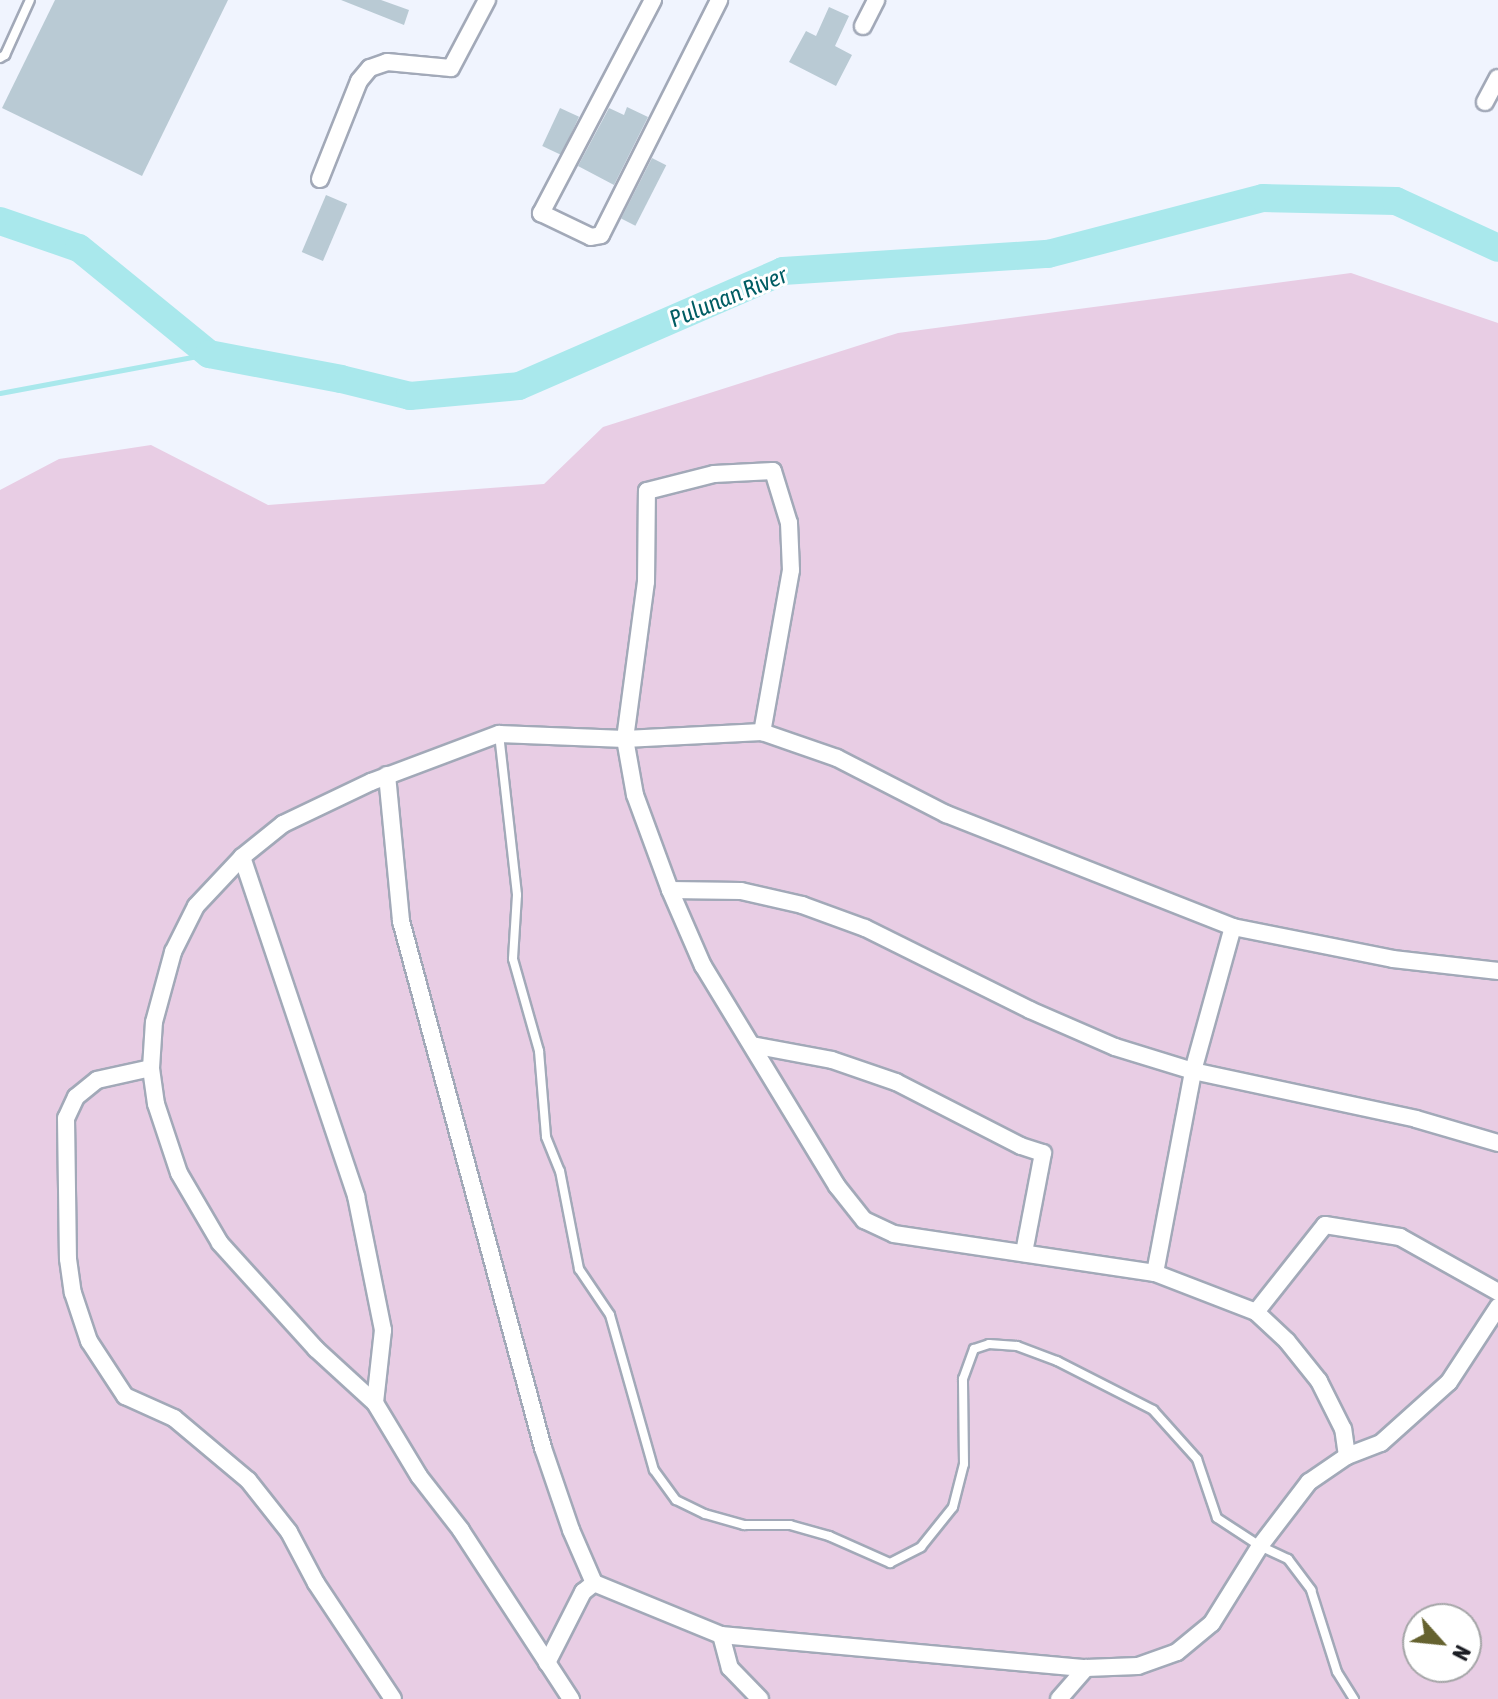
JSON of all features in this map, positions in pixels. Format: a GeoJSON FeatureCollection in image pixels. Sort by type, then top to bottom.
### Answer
{"type":"FeatureCollection","features":[{"type":"Feature","properties":{"kind":"street"},"geometry":{"type":"LineString","coordinates":[[320,179],[359,81],[370,68],[387,62],[451,68],[487,0]]}},
{"type":"Feature","properties":{"kind":"street"},"geometry":{"type":"LineString","coordinates":[[653,0],[541,213],[591,237],[601,235],[719,0]]}},
{"type":"Feature","properties":{"kind":"street"},"geometry":{"type":"LineString","coordinates":[[863,26],[876,0]]}},
{"type":"Feature","properties":{"kind":"street"},"geometry":{"type":"LineString","coordinates":[[1485,102],[1498,78]]}},
{"type":"Feature","properties":{"kind":"street"},"geometry":{"type":"LineString","coordinates":[[762,732],[791,570],[789,523],[773,471],[714,474],[647,491],[646,582],[625,739],[635,795],[670,890],[703,966],[837,1186],[864,1220],[894,1234],[1155,1273],[1256,1312],[1287,1341],[1319,1381],[1343,1429],[1347,1456]]}},
{"type":"Feature","properties":{"kind":"street"},"geometry":{"type":"LineString","coordinates":[[571,1699],[461,1530],[419,1476],[375,1403],[316,1349],[220,1243],[179,1173],[156,1104],[151,1068],[154,1022],[173,952],[196,906],[242,857],[283,824],[387,775],[499,734],[625,739],[762,732],[837,758],[946,814],[1233,927],[1393,959],[1498,971]]}},
{"type":"Feature","properties":{"kind":"street"},"geometry":{"type":"LineString","coordinates":[[387,775],[401,921],[543,1448],[571,1530],[594,1583],[721,1635],[1086,1668],[1138,1666],[1177,1652],[1212,1623],[1260,1546],[1309,1482],[1347,1456],[1381,1443],[1449,1382],[1498,1307]]}},
{"type":"Feature","properties":{"kind":"street"},"geometry":{"type":"LineString","coordinates":[[242,857],[356,1196],[383,1330],[375,1403]]}},
{"type":"Feature","properties":{"kind":"street"},"geometry":{"type":"LineString","coordinates":[[670,890],[741,891],[802,905],[865,928],[1030,1010],[1115,1047],[1193,1071],[1416,1119],[1498,1143]]}},
{"type":"Feature","properties":{"kind":"street"},"geometry":{"type":"LineString","coordinates":[[1155,1273],[1193,1071],[1233,927]]}},
{"type":"Feature","properties":{"kind":"street"},"geometry":{"type":"LineString","coordinates":[[752,1045],[832,1060],[896,1082],[1021,1146],[1043,1153],[1024,1253]]}},
{"type":"Feature","properties":{"kind":"street"},"geometry":{"type":"LineString","coordinates":[[151,1068],[97,1080],[76,1097],[66,1118],[68,1259],[73,1293],[89,1341],[125,1396],[174,1418],[248,1480],[289,1532],[316,1583],[393,1699]]}},
{"type":"Feature","properties":{"kind":"street"},"geometry":{"type":"LineString","coordinates":[[1256,1312],[1325,1225],[1400,1237],[1498,1292]]}},
{"type":"Feature","properties":{"kind":"street"},"geometry":{"type":"LineString","coordinates":[[547,1663],[583,1592],[594,1583]]}},
{"type":"Feature","properties":{"kind":"street"},"geometry":{"type":"LineString","coordinates":[[721,1635],[730,1668],[760,1699]]}},
{"type":"Feature","properties":{"kind":"street"},"geometry":{"type":"LineString","coordinates":[[1059,1699],[1086,1668]]}},
{"type":"Feature","properties":{"kind":"lane"},"geometry":{"type":"LineString","coordinates":[[0,58],[5,55],[30,0]]}},
{"type":"Feature","properties":{"kind":"lane"},"geometry":{"type":"LineString","coordinates":[[499,734],[517,895],[513,959],[539,1051],[546,1137],[560,1171],[579,1269],[610,1315],[654,1470],[676,1500],[705,1514],[744,1525],[790,1525],[829,1536],[890,1563],[921,1547],[953,1507],[964,1464],[963,1379],[974,1349],[989,1344],[1017,1346],[1057,1361],[1153,1410],[1197,1459],[1217,1518],[1260,1546],[1288,1559],[1311,1590],[1337,1672],[1354,1699]]}},
{"type":"Feature","properties":{"kind":"shaded area"},"geometry":{"type":"Polygon","coordinates":[[[1351,273],[1498,323],[1498,1699],[0,1699],[0,490],[59,459],[151,445],[268,505],[544,484],[603,427],[898,333],[1351,273]]]}},
{"type":"Feature","properties":{"kind":"building"},"geometry":{"type":"Polygon","coordinates":[[[55,0],[228,0],[142,176],[2,108],[55,0]]]}},
{"type":"Feature","properties":{"kind":"building"},"geometry":{"type":"Polygon","coordinates":[[[341,0],[381,0],[409,10],[404,25],[341,0]]]}},
{"type":"Feature","properties":{"kind":"building"},"geometry":{"type":"Polygon","coordinates":[[[829,7],[849,16],[835,46],[852,55],[836,86],[789,62],[806,31],[816,36],[829,7]]]}},
{"type":"Feature","properties":{"kind":"building"},"geometry":{"type":"Polygon","coordinates":[[[627,107],[648,117],[614,185],[578,166],[609,108],[624,115],[627,107]]]}},
{"type":"Feature","properties":{"kind":"building"},"geometry":{"type":"Polygon","coordinates":[[[560,108],[579,117],[561,155],[542,146],[560,108]]]}},
{"type":"Feature","properties":{"kind":"building"},"geometry":{"type":"Polygon","coordinates":[[[652,158],[666,165],[635,226],[621,219],[652,158]]]}},
{"type":"Feature","properties":{"kind":"building"},"geometry":{"type":"Polygon","coordinates":[[[326,195],[347,204],[323,261],[302,252],[326,195]]]}},
{"type":"Feature","properties":{"kind":"waterway","name":"Pulunan River"},"geometry":{"type":"LineString","coordinates":[[0,221],[79,248],[209,354],[341,379],[410,396],[519,386],[783,271],[1048,254],[1263,198],[1396,201],[1498,248]]}},
{"type":"Feature","properties":{"kind":"waterway"},"geometry":{"type":"LineString","coordinates":[[0,393],[209,354]]}}]}
